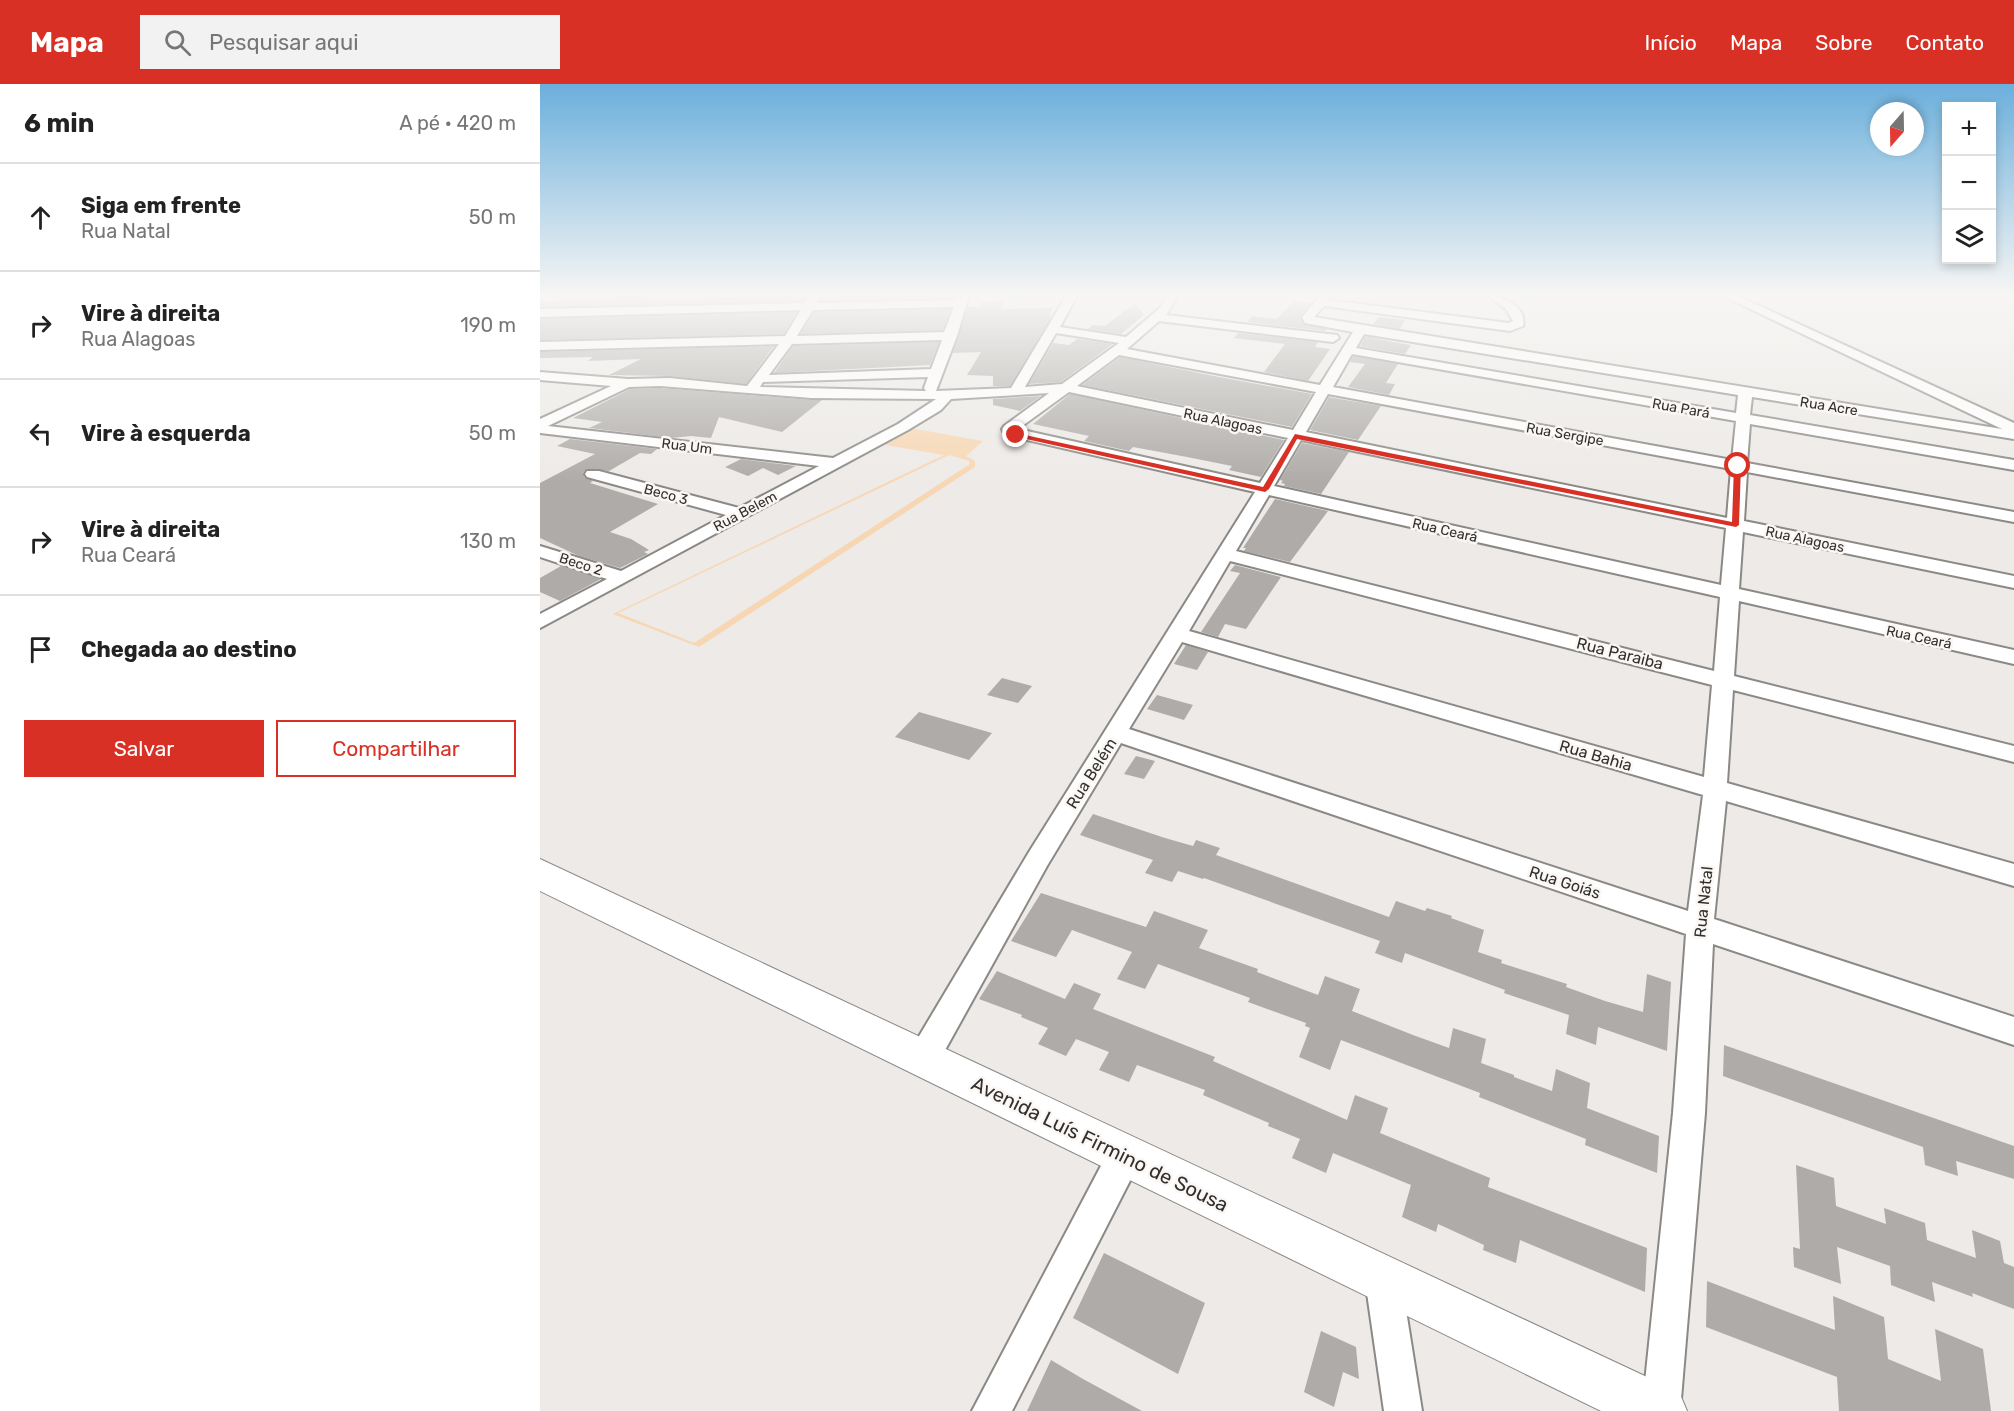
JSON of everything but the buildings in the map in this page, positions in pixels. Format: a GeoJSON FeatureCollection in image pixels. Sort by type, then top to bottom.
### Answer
{"type":"FeatureCollection","features":[{"type":"Feature","properties":{"kind":"main road","name":"Avenida Luís Firmino de Sousa"},"geometry":{"type":"LineString","coordinates":[[540,874],[1661,1411]]}},
{"type":"Feature","properties":{"kind":"street"},"geometry":{"type":"LineString","coordinates":[[749,392],[775,358]]}},
{"type":"Feature","properties":{"kind":"street"},"geometry":{"type":"LineString","coordinates":[[928,396],[942,358]]}},
{"type":"Feature","properties":{"kind":"street"},"geometry":{"type":"LineString","coordinates":[[1015,392],[1035,358]]}},
{"type":"Feature","properties":{"kind":"street","name":"Rua Ceará"},"geometry":{"type":"LineString","coordinates":[[1108,358],[1010,429],[1010,432],[1728,595],[2014,657]]}},
{"type":"Feature","properties":{"kind":"street","name":"Rua Sergipe"},"geometry":{"type":"LineString","coordinates":[[1154,358],[2014,517]]}},
{"type":"Feature","properties":{"kind":"street","name":"Rua Belém"},"geometry":{"type":"LineString","coordinates":[[923,1059],[1038,859],[1343,358]]}},
{"type":"Feature","properties":{"kind":"street","name":"Rua Pará"},"geometry":{"type":"LineString","coordinates":[[1461,358],[1743,405],[2014,465]]}},
{"type":"Feature","properties":{"kind":"street","name":"Rua Acre"},"geometry":{"type":"LineString","coordinates":[[1461,358],[1743,405],[2014,435]]}},
{"type":"Feature","properties":{"kind":"street"},"geometry":{"type":"LineString","coordinates":[[1861,358],[2014,429]]}},
{"type":"Feature","properties":{"kind":"street"},"geometry":{"type":"LineString","coordinates":[[540,375],[628,383],[936,373]]}},
{"type":"Feature","properties":{"kind":"street","name":"Rua Alagoas"},"geometry":{"type":"LineString","coordinates":[[658,382],[749,392],[876,397],[1067,388],[2014,582]]}},
{"type":"Feature","properties":{"kind":"street"},"geometry":{"type":"LineString","coordinates":[[540,427],[628,383]]}},
{"type":"Feature","properties":{"kind":"street","name":"Rua Belem"},"geometry":{"type":"LineString","coordinates":[[540,622],[903,427],[936,407],[947,395]]}},
{"type":"Feature","properties":{"kind":"street","name":"Rua Natal"},"geometry":{"type":"LineString","coordinates":[[1661,1411],[1689,1113],[1700,927],[1715,790],[1743,405]]}},
{"type":"Feature","properties":{"kind":"street","name":"Rua Um"},"geometry":{"type":"LineString","coordinates":[[540,427],[834,463]]}},
{"type":"Feature","properties":{"kind":"street","name":"Beco 3"},"geometry":{"type":"LineString","coordinates":[[593,474],[740,514]]}},
{"type":"Feature","properties":{"kind":"street","name":"Beco 2"},"geometry":{"type":"LineString","coordinates":[[540,551],[622,578]]}},
{"type":"Feature","properties":{"kind":"street","name":"Rua Paraiba"},"geometry":{"type":"LineString","coordinates":[[1225,554],[2014,754]]}},
{"type":"Feature","properties":{"kind":"street","name":"Rua Bahia"},"geometry":{"type":"LineString","coordinates":[[1177,634],[2014,875]]}},
{"type":"Feature","properties":{"kind":"street","name":"Rua Goiás"},"geometry":{"type":"LineString","coordinates":[[1115,734],[2014,1031]]}},
{"type":"Feature","properties":{"kind":"street"},"geometry":{"type":"LineString","coordinates":[[992,1411],[1125,1155]]}},
{"type":"Feature","properties":{"kind":"street"},"geometry":{"type":"LineString","coordinates":[[1383,1279],[1403,1411]]}},
{"type":"Feature","properties":{"kind":"shaded area"},"geometry":{"type":"Polygon","coordinates":[[[910,428],[983,441],[966,456],[975,461],[975,467],[699,647],[613,614],[944,455],[885,445],[910,428]],[[949,455],[618,613],[694,643],[970,464],[969,461],[949,455]]]}},
{"type":"Feature","properties":{"kind":"route"},"geometry":{"type":"LineString","coordinates":[[1016,435],[1265,489],[1295,436],[1736,525],[1738,466]]}}]}
